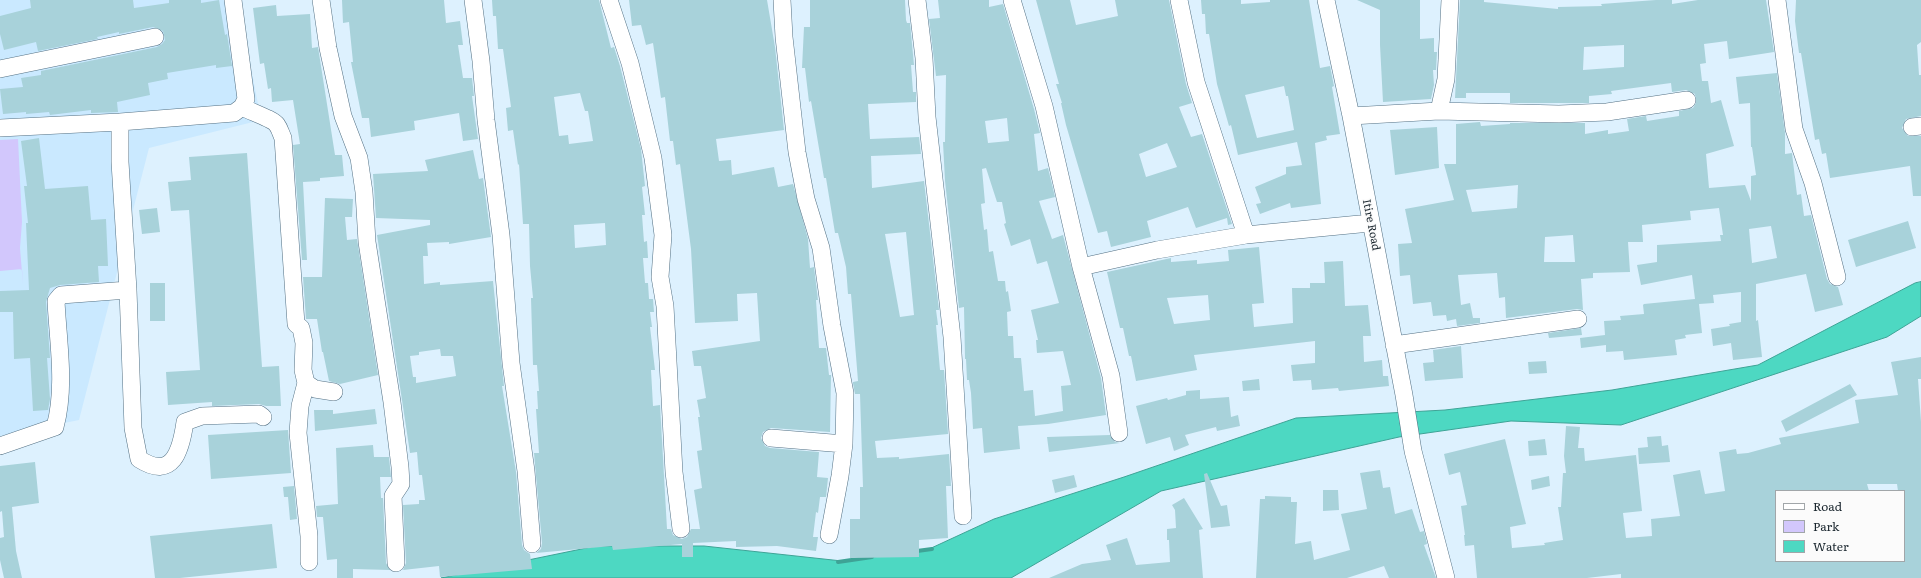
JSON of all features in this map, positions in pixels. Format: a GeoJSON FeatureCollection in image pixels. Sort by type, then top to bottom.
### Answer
{"type":"FeatureCollection","features":[{"type":"Feature","properties":{"kind":"street"},"geometry":{"type":"LineString","coordinates":[[0,128],[120,122],[234,113],[242,107],[246,99],[232,0]]}},
{"type":"Feature","properties":{"kind":"street"},"geometry":{"type":"LineString","coordinates":[[321,0],[328,48],[343,116],[359,158],[364,192],[367,242],[392,402],[401,484],[393,496],[396,563]]}},
{"type":"Feature","properties":{"kind":"street"},"geometry":{"type":"LineString","coordinates":[[473,0],[501,235],[511,363],[526,471],[532,544]]}},
{"type":"Feature","properties":{"kind":"street"},"geometry":{"type":"LineString","coordinates":[[609,0],[630,63],[653,158],[663,234],[660,277],[665,306],[674,472],[681,529]]}},
{"type":"Feature","properties":{"kind":"street"},"geometry":{"type":"LineString","coordinates":[[782,0],[784,37],[796,152],[806,199],[821,248],[832,326],[845,393],[844,444],[840,476],[829,535]]}},
{"type":"Feature","properties":{"kind":"street"},"geometry":{"type":"LineString","coordinates":[[917,0],[924,58],[927,117],[949,309],[963,516]]}},
{"type":"Feature","properties":{"kind":"street"},"geometry":{"type":"LineString","coordinates":[[1012,0],[1044,106],[1081,267],[1111,376],[1118,434]]}},
{"type":"Feature","properties":{"kind":"street"},"geometry":{"type":"LineString","coordinates":[[1180,0],[1196,82],[1246,235]]}},
{"type":"Feature","properties":{"kind":"street","name":"Itire Road"},"geometry":{"type":"LineString","coordinates":[[1326,0],[1351,116],[1370,223],[1404,395],[1413,451],[1445,578]]}},
{"type":"Feature","properties":{"kind":"street"},"geometry":{"type":"LineString","coordinates":[[1439,111],[1446,79],[1450,0]]}},
{"type":"Feature","properties":{"kind":"street"},"geometry":{"type":"LineString","coordinates":[[1777,0],[1794,129],[1813,183],[1838,277]]}},
{"type":"Feature","properties":{"kind":"street"},"geometry":{"type":"LineString","coordinates":[[0,69],[155,37]]}},
{"type":"Feature","properties":{"kind":"street"},"geometry":{"type":"LineString","coordinates":[[1351,116],[1439,111],[1559,114],[1607,112],[1687,100]]}},
{"type":"Feature","properties":{"kind":"street"},"geometry":{"type":"LineString","coordinates":[[242,107],[256,115],[268,118],[277,124],[283,138],[296,324],[301,328],[304,343],[303,370],[306,383],[300,406],[298,432],[309,562]]}},
{"type":"Feature","properties":{"kind":"street"},"geometry":{"type":"LineString","coordinates":[[120,122],[120,162],[128,290],[133,428],[139,459],[149,466],[163,467],[175,459],[182,441],[185,422],[202,416],[260,414],[263,417]]}},
{"type":"Feature","properties":{"kind":"street"},"geometry":{"type":"LineString","coordinates":[[1081,267],[1157,250],[1246,235],[1370,223]]}},
{"type":"Feature","properties":{"kind":"street"},"geometry":{"type":"LineString","coordinates":[[0,446],[54,427],[58,415],[60,384],[56,301],[61,295],[128,290]]}},
{"type":"Feature","properties":{"kind":"street"},"geometry":{"type":"LineString","coordinates":[[1394,345],[1578,319]]}},
{"type":"Feature","properties":{"kind":"street"},"geometry":{"type":"LineString","coordinates":[[306,383],[315,389],[334,392]]}},
{"type":"Feature","properties":{"kind":"street"},"geometry":{"type":"LineString","coordinates":[[771,438],[844,444]]}},
{"type":"Feature","properties":{"kind":"shaded area"},"geometry":{"type":"Polygon","coordinates":[[[0,0],[238,0],[261,120],[149,148],[79,420],[0,436],[0,0]]]}},
{"type":"Feature","properties":{"kind":"green space"},"geometry":{"type":"Polygon","coordinates":[[[18,139],[22,222],[20,248],[22,269],[0,271],[0,140],[18,139]]]}},
{"type":"Feature","properties":{"kind":"water"},"geometry":{"type":"Polygon","coordinates":[[[1921,282],[1921,316],[1887,337],[1621,425],[1511,421],[1399,437],[1161,491],[1011,578],[441,578],[596,546],[704,546],[842,561],[927,550],[994,519],[1124,477],[1296,418],[1445,410],[1612,390],[1758,365],[1915,283],[1921,282]]]}},
{"type":"Feature","properties":{"kind":"building"},"geometry":{"type":"Polygon","coordinates":[[[30,0],[133,0],[134,8],[169,3],[169,0],[201,0],[201,3],[219,0],[225,35],[227,34],[232,66],[216,68],[216,65],[167,73],[168,79],[148,83],[150,95],[117,102],[118,112],[91,113],[91,110],[50,115],[49,112],[3,114],[0,89],[23,87],[21,78],[41,75],[41,71],[157,47],[165,40],[163,31],[153,27],[119,34],[119,32],[97,37],[98,39],[38,51],[36,42],[4,50],[0,34],[0,16],[31,8],[30,0]]]}},
{"type":"Feature","properties":{"kind":"building"},"geometry":{"type":"Polygon","coordinates":[[[342,0],[444,0],[446,23],[460,21],[463,45],[458,45],[463,78],[472,78],[474,96],[472,96],[478,139],[463,141],[459,113],[414,121],[415,130],[371,137],[369,118],[362,118],[351,62],[353,62],[349,22],[343,23],[342,0]]]}},
{"type":"Feature","properties":{"kind":"building"},"geometry":{"type":"Polygon","coordinates":[[[492,0],[599,0],[611,48],[614,47],[620,66],[641,149],[645,186],[642,187],[645,215],[642,215],[644,242],[647,241],[648,258],[643,258],[645,283],[648,283],[649,299],[653,299],[654,312],[650,312],[652,327],[650,327],[655,370],[651,370],[653,406],[660,405],[667,529],[671,529],[673,535],[682,539],[687,537],[691,529],[700,529],[694,490],[702,488],[697,451],[702,450],[698,417],[700,417],[697,400],[706,398],[701,366],[694,366],[692,351],[760,341],[757,293],[737,294],[738,321],[695,323],[691,249],[680,164],[676,165],[673,141],[670,141],[665,97],[661,98],[653,43],[646,45],[641,25],[632,26],[629,0],[767,0],[775,47],[784,130],[716,139],[719,161],[731,160],[732,175],[774,167],[778,187],[793,184],[808,239],[810,268],[814,267],[818,300],[816,300],[819,348],[826,348],[829,375],[831,375],[830,432],[771,428],[763,432],[761,438],[765,446],[770,448],[819,452],[817,477],[828,478],[826,497],[820,497],[818,513],[816,512],[813,537],[818,537],[816,551],[777,546],[736,547],[736,541],[693,543],[693,557],[682,557],[682,544],[613,550],[612,546],[536,553],[541,549],[542,543],[534,453],[539,453],[536,409],[538,409],[537,391],[539,391],[537,365],[533,365],[531,298],[533,298],[530,266],[529,224],[523,224],[519,164],[518,165],[513,130],[508,131],[506,108],[511,107],[503,49],[498,49],[496,16],[493,16],[492,0]],[[580,93],[554,97],[559,136],[568,135],[569,144],[593,141],[588,111],[585,111],[580,93]],[[605,223],[574,225],[575,248],[606,245],[605,223]]]}},
{"type":"Feature","properties":{"kind":"building"},"geometry":{"type":"Polygon","coordinates":[[[810,0],[905,0],[906,20],[907,23],[910,23],[914,65],[911,65],[913,92],[916,92],[916,102],[868,104],[870,139],[919,137],[921,154],[871,156],[872,188],[924,181],[939,310],[936,310],[938,325],[936,325],[940,370],[944,370],[948,434],[875,441],[877,458],[899,457],[899,459],[949,454],[951,486],[946,486],[948,538],[919,540],[919,557],[850,558],[850,519],[860,519],[860,487],[863,487],[860,394],[855,394],[853,383],[858,381],[851,294],[848,294],[846,267],[838,233],[835,233],[811,101],[809,102],[805,68],[802,68],[804,27],[810,27],[810,0]],[[906,232],[885,234],[900,317],[914,315],[906,232]]]}},
{"type":"Feature","properties":{"kind":"building"},"geometry":{"type":"Polygon","coordinates":[[[938,0],[989,0],[989,7],[1003,4],[1040,133],[1034,134],[1038,171],[1048,168],[1055,197],[1039,201],[1052,239],[1063,235],[1101,378],[1106,415],[1048,424],[1018,426],[1020,449],[984,453],[982,428],[973,429],[971,393],[969,380],[967,380],[965,359],[964,307],[959,308],[945,181],[943,142],[945,142],[946,75],[936,76],[929,19],[940,18],[938,0]],[[1007,118],[985,121],[988,143],[1009,141],[1007,118]],[[986,168],[982,169],[985,203],[981,204],[984,230],[987,229],[989,252],[993,251],[998,281],[1005,281],[1006,292],[1008,291],[1011,311],[1007,312],[1008,336],[1013,336],[1014,358],[1021,358],[1024,391],[1033,390],[1035,416],[1063,411],[1061,386],[1071,385],[1063,351],[1037,353],[1036,340],[1038,340],[1031,310],[1059,303],[1047,261],[1037,264],[1030,239],[1011,246],[1004,224],[1006,223],[1002,202],[997,202],[986,168]]]}},
{"type":"Feature","properties":{"kind":"building"},"geometry":{"type":"Polygon","coordinates":[[[1036,0],[1070,0],[1076,25],[1118,16],[1115,0],[1169,0],[1186,84],[1192,103],[1179,107],[1191,137],[1202,134],[1232,224],[1228,225],[1227,218],[1196,228],[1188,207],[1147,221],[1151,237],[1111,247],[1107,231],[1098,233],[1066,125],[1062,103],[1056,84],[1059,84],[1036,0]],[[1167,143],[1139,154],[1146,177],[1177,167],[1167,143]]]}},
{"type":"Feature","properties":{"kind":"building"},"geometry":{"type":"Polygon","coordinates":[[[1201,0],[1241,0],[1241,4],[1270,2],[1270,0],[1309,0],[1320,68],[1330,66],[1340,134],[1326,136],[1327,140],[1315,143],[1321,204],[1291,208],[1290,203],[1260,214],[1256,204],[1261,203],[1255,187],[1286,174],[1286,167],[1302,165],[1297,142],[1238,155],[1231,125],[1229,126],[1217,84],[1209,34],[1206,34],[1205,14],[1202,14],[1201,0]],[[1284,86],[1245,95],[1257,138],[1294,130],[1288,96],[1286,96],[1284,86]]]}},
{"type":"Feature","properties":{"kind":"building"},"geometry":{"type":"Polygon","coordinates":[[[1357,0],[1420,0],[1420,39],[1434,38],[1434,52],[1437,52],[1436,70],[1433,70],[1434,85],[1431,99],[1383,102],[1380,10],[1357,0]]]}},
{"type":"Feature","properties":{"kind":"building"},"geometry":{"type":"Polygon","coordinates":[[[1460,0],[1484,0],[1484,2],[1558,9],[1558,7],[1602,6],[1601,4],[1656,0],[1672,0],[1672,4],[1698,0],[1766,0],[1774,52],[1729,59],[1727,41],[1704,44],[1706,63],[1700,64],[1702,81],[1708,81],[1711,103],[1721,100],[1734,146],[1706,154],[1709,188],[1745,185],[1751,201],[1751,176],[1756,175],[1751,147],[1750,103],[1739,104],[1736,77],[1777,73],[1785,133],[1785,154],[1792,153],[1797,195],[1801,194],[1804,216],[1811,215],[1827,279],[1830,284],[1838,287],[1843,305],[1815,312],[1806,274],[1756,284],[1756,321],[1758,320],[1762,357],[1733,360],[1731,343],[1713,346],[1711,329],[1730,326],[1729,324],[1741,322],[1741,292],[1713,295],[1714,303],[1699,304],[1702,333],[1685,335],[1686,338],[1675,340],[1677,355],[1624,360],[1623,351],[1606,352],[1606,345],[1581,348],[1580,338],[1605,335],[1604,321],[1621,320],[1620,316],[1644,314],[1644,304],[1695,299],[1692,275],[1641,285],[1637,265],[1657,262],[1657,245],[1721,241],[1720,235],[1723,235],[1719,208],[1690,211],[1691,220],[1642,225],[1643,242],[1628,242],[1630,272],[1593,273],[1593,278],[1581,279],[1583,310],[1577,309],[1506,318],[1505,297],[1499,298],[1497,273],[1458,275],[1461,305],[1470,303],[1473,318],[1480,318],[1480,323],[1457,326],[1456,319],[1447,321],[1446,315],[1433,316],[1431,302],[1413,304],[1410,275],[1400,276],[1398,244],[1412,243],[1405,209],[1454,200],[1444,164],[1456,164],[1456,124],[1480,122],[1481,126],[1510,123],[1585,123],[1585,134],[1608,130],[1608,134],[1629,131],[1627,119],[1646,116],[1647,121],[1679,116],[1679,111],[1693,108],[1696,103],[1695,94],[1686,90],[1672,92],[1671,83],[1611,91],[1612,94],[1589,96],[1589,103],[1510,103],[1510,93],[1466,93],[1466,98],[1455,98],[1460,0]],[[1624,45],[1584,47],[1583,70],[1624,67],[1624,45]],[[1518,185],[1466,190],[1472,212],[1517,208],[1518,185]],[[1771,226],[1749,229],[1752,263],[1777,258],[1771,226]],[[1573,235],[1545,237],[1544,262],[1575,262],[1573,235]]]}},
{"type":"Feature","properties":{"kind":"building"},"geometry":{"type":"Polygon","coordinates":[[[1796,0],[1921,0],[1921,42],[1917,45],[1919,75],[1921,75],[1921,116],[1906,119],[1902,128],[1908,136],[1921,136],[1921,196],[1913,196],[1910,166],[1830,178],[1826,153],[1822,154],[1819,139],[1815,140],[1801,53],[1799,53],[1795,21],[1796,0]]]}},
{"type":"Feature","properties":{"kind":"building"},"geometry":{"type":"Polygon","coordinates":[[[276,5],[277,16],[310,14],[312,48],[318,47],[335,155],[342,155],[344,176],[320,178],[320,181],[303,182],[307,260],[302,260],[293,145],[300,144],[293,100],[272,102],[271,88],[268,89],[264,63],[260,64],[253,8],[276,5]]]}},
{"type":"Feature","properties":{"kind":"building"},"geometry":{"type":"Polygon","coordinates":[[[1437,127],[1439,168],[1395,175],[1390,130],[1437,127]]]}},
{"type":"Feature","properties":{"kind":"building"},"geometry":{"type":"Polygon","coordinates":[[[39,138],[45,189],[88,186],[91,220],[106,219],[108,266],[98,266],[99,282],[60,285],[50,288],[46,302],[50,358],[47,358],[50,399],[48,410],[33,411],[30,358],[14,359],[13,312],[0,312],[0,291],[29,290],[26,223],[28,223],[24,186],[27,186],[21,141],[39,138]]]}},
{"type":"Feature","properties":{"kind":"building"},"geometry":{"type":"Polygon","coordinates":[[[473,150],[479,179],[483,178],[491,237],[449,244],[449,242],[427,243],[428,256],[423,256],[424,284],[440,282],[440,285],[493,281],[504,386],[502,386],[516,472],[522,545],[524,550],[530,554],[532,569],[440,577],[439,566],[403,570],[406,563],[403,505],[419,504],[419,500],[425,500],[422,475],[419,475],[417,452],[410,453],[377,235],[430,225],[430,220],[376,218],[373,174],[428,171],[425,160],[473,150]],[[440,349],[419,352],[419,355],[410,356],[413,377],[416,377],[416,383],[456,376],[453,356],[441,356],[440,349]]]}},
{"type":"Feature","properties":{"kind":"building"},"geometry":{"type":"Polygon","coordinates":[[[247,153],[262,367],[279,366],[281,406],[266,406],[259,404],[212,406],[212,402],[168,405],[166,372],[200,370],[189,210],[171,211],[168,182],[191,180],[189,157],[247,153]]]}},
{"type":"Feature","properties":{"kind":"building"},"geometry":{"type":"Polygon","coordinates":[[[325,198],[353,199],[352,217],[345,217],[347,240],[357,239],[378,375],[340,384],[329,381],[322,352],[317,319],[306,319],[303,277],[322,277],[325,198]]]}},
{"type":"Feature","properties":{"kind":"building"},"geometry":{"type":"Polygon","coordinates":[[[157,208],[160,232],[142,234],[139,210],[157,208]]]}},
{"type":"Feature","properties":{"kind":"building"},"geometry":{"type":"Polygon","coordinates":[[[1908,221],[1916,248],[1856,267],[1848,240],[1908,221]]]}},
{"type":"Feature","properties":{"kind":"building"},"geometry":{"type":"Polygon","coordinates":[[[1259,247],[1264,303],[1252,304],[1254,327],[1293,323],[1292,288],[1310,288],[1310,283],[1325,283],[1324,262],[1343,261],[1345,306],[1368,305],[1371,336],[1363,336],[1364,362],[1382,360],[1383,376],[1388,376],[1389,386],[1339,391],[1338,388],[1312,390],[1311,380],[1293,381],[1291,365],[1315,363],[1315,341],[1194,355],[1197,370],[1136,381],[1123,328],[1120,328],[1107,272],[1171,258],[1171,262],[1197,260],[1197,264],[1229,261],[1228,250],[1259,247]],[[1208,295],[1167,298],[1174,324],[1210,320],[1208,295]]]}},
{"type":"Feature","properties":{"kind":"building"},"geometry":{"type":"Polygon","coordinates":[[[150,283],[165,283],[165,321],[150,321],[150,283]]]}},
{"type":"Feature","properties":{"kind":"building"},"geometry":{"type":"Polygon","coordinates":[[[1581,328],[1582,335],[1549,338],[1548,333],[1581,328]]]}},
{"type":"Feature","properties":{"kind":"building"},"geometry":{"type":"Polygon","coordinates":[[[1461,346],[1463,378],[1425,381],[1423,363],[1434,362],[1433,350],[1461,346]]]}},
{"type":"Feature","properties":{"kind":"building"},"geometry":{"type":"Polygon","coordinates":[[[1921,357],[1921,379],[1918,379],[1921,422],[1921,578],[1621,578],[1621,574],[1587,578],[1477,578],[1474,545],[1465,546],[1461,506],[1467,505],[1460,472],[1449,475],[1444,454],[1505,439],[1526,524],[1510,527],[1512,548],[1545,545],[1544,543],[1563,540],[1558,507],[1561,507],[1563,473],[1566,473],[1564,456],[1566,426],[1580,427],[1578,448],[1584,448],[1585,461],[1636,455],[1642,511],[1623,513],[1626,538],[1652,536],[1651,519],[1680,516],[1673,475],[1700,470],[1705,494],[1725,491],[1719,452],[1736,449],[1737,454],[1748,453],[1781,444],[1779,438],[1859,423],[1855,400],[1898,395],[1891,362],[1921,357]]]}},
{"type":"Feature","properties":{"kind":"building"},"geometry":{"type":"Polygon","coordinates":[[[1546,361],[1547,373],[1529,374],[1528,362],[1546,361]]]}},
{"type":"Feature","properties":{"kind":"building"},"geometry":{"type":"Polygon","coordinates":[[[1259,379],[1260,390],[1243,391],[1242,381],[1259,379]]]}},
{"type":"Feature","properties":{"kind":"building"},"geometry":{"type":"Polygon","coordinates":[[[1850,384],[1857,395],[1786,432],[1781,421],[1850,384]]]}},
{"type":"Feature","properties":{"kind":"building"},"geometry":{"type":"Polygon","coordinates":[[[1200,390],[1200,399],[1229,397],[1231,417],[1238,415],[1240,426],[1217,431],[1216,427],[1185,435],[1189,445],[1174,451],[1170,437],[1146,444],[1136,406],[1186,395],[1186,391],[1200,390]]]}},
{"type":"Feature","properties":{"kind":"building"},"geometry":{"type":"Polygon","coordinates":[[[375,409],[377,424],[315,431],[314,410],[333,410],[333,414],[375,409]]]}},
{"type":"Feature","properties":{"kind":"building"},"geometry":{"type":"Polygon","coordinates":[[[288,430],[291,473],[211,479],[208,435],[288,430]]]}},
{"type":"Feature","properties":{"kind":"building"},"geometry":{"type":"Polygon","coordinates":[[[1110,435],[1115,442],[1120,443],[1049,452],[1047,437],[1110,435]]]}},
{"type":"Feature","properties":{"kind":"building"},"geometry":{"type":"Polygon","coordinates":[[[1661,436],[1662,446],[1668,445],[1670,462],[1639,464],[1638,448],[1648,447],[1647,437],[1661,436]]]}},
{"type":"Feature","properties":{"kind":"building"},"geometry":{"type":"Polygon","coordinates":[[[1545,439],[1547,455],[1529,456],[1528,441],[1545,439]]]}},
{"type":"Feature","properties":{"kind":"building"},"geometry":{"type":"Polygon","coordinates":[[[373,445],[374,457],[389,457],[391,477],[380,477],[381,498],[383,498],[386,563],[390,570],[353,569],[353,578],[337,578],[337,559],[327,560],[323,517],[317,517],[316,506],[338,504],[336,448],[373,445]]]}},
{"type":"Feature","properties":{"kind":"building"},"geometry":{"type":"Polygon","coordinates":[[[35,462],[39,503],[12,507],[16,551],[22,578],[4,578],[0,560],[0,538],[4,537],[2,511],[0,512],[0,466],[35,462]]]}},
{"type":"Feature","properties":{"kind":"building"},"geometry":{"type":"Polygon","coordinates":[[[1380,470],[1383,488],[1390,487],[1395,514],[1412,509],[1420,532],[1424,531],[1427,544],[1424,545],[1436,578],[1389,578],[1384,566],[1347,578],[1256,578],[1260,499],[1265,499],[1265,496],[1291,497],[1291,502],[1297,502],[1295,544],[1311,541],[1314,560],[1350,550],[1341,514],[1367,509],[1360,473],[1380,470]]]}},
{"type":"Feature","properties":{"kind":"building"},"geometry":{"type":"Polygon","coordinates":[[[1207,473],[1221,506],[1227,505],[1230,526],[1211,528],[1204,474],[1207,473]]]}},
{"type":"Feature","properties":{"kind":"building"},"geometry":{"type":"Polygon","coordinates":[[[1074,475],[1077,487],[1055,493],[1052,480],[1074,475]]]}},
{"type":"Feature","properties":{"kind":"building"},"geometry":{"type":"Polygon","coordinates":[[[1549,476],[1550,486],[1532,490],[1531,480],[1549,476]]]}},
{"type":"Feature","properties":{"kind":"building"},"geometry":{"type":"Polygon","coordinates":[[[294,486],[297,519],[290,520],[288,497],[284,497],[283,487],[294,486]]]}},
{"type":"Feature","properties":{"kind":"building"},"geometry":{"type":"Polygon","coordinates":[[[1323,490],[1338,490],[1339,510],[1323,511],[1323,490]]]}},
{"type":"Feature","properties":{"kind":"building"},"geometry":{"type":"Polygon","coordinates":[[[1184,498],[1203,529],[1199,530],[1203,578],[1049,578],[1082,564],[1111,560],[1106,545],[1127,538],[1136,565],[1170,562],[1167,529],[1176,528],[1175,510],[1172,505],[1184,498]]]}},
{"type":"Feature","properties":{"kind":"building"},"geometry":{"type":"Polygon","coordinates":[[[272,524],[277,568],[180,578],[155,578],[150,536],[272,524]]]}},
{"type":"Feature","properties":{"kind":"waterway"},"geometry":{"type":"LineString","coordinates":[[917,551],[932,549]]}},
{"type":"Feature","properties":{"kind":"waterway"},"geometry":{"type":"LineString","coordinates":[[838,562],[872,557]]}}]}
